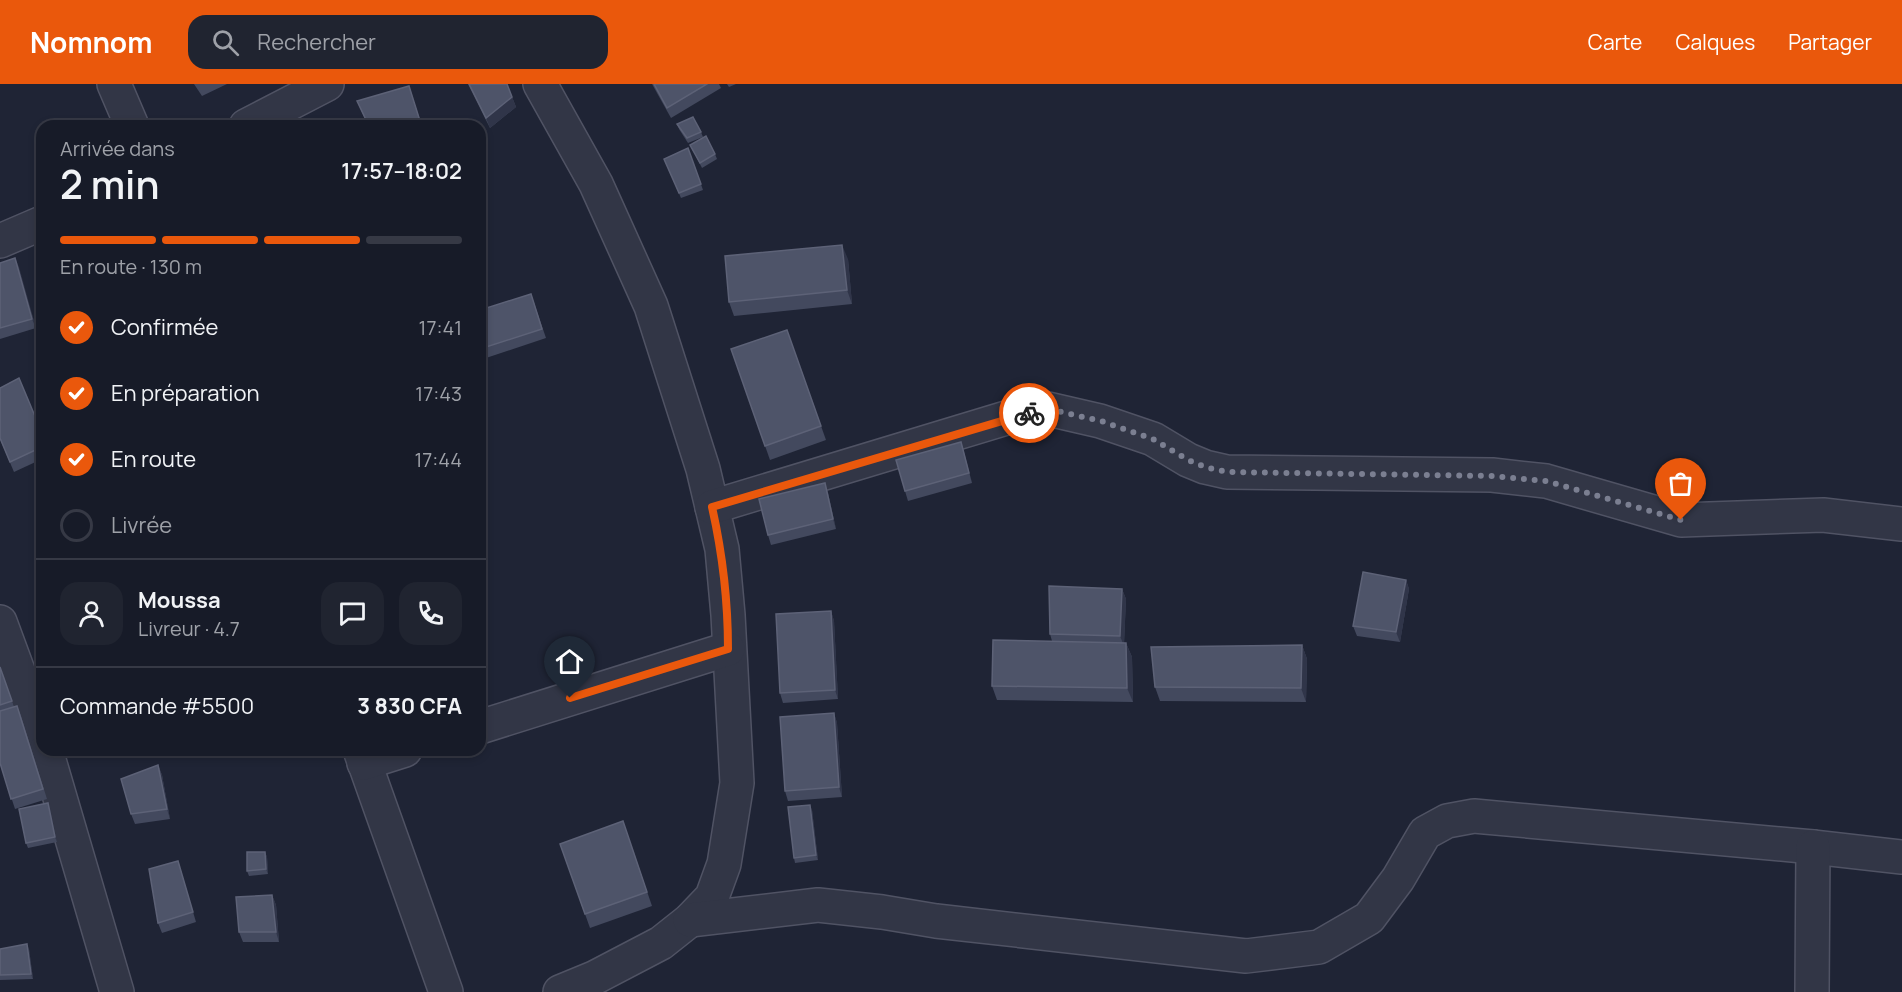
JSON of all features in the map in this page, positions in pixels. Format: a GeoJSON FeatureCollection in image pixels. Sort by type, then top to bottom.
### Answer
{"type":"FeatureCollection","features":[{"type":"Feature","properties":{"kind":"street"},"geometry":{"type":"LineString","coordinates":[[114,84],[129,120]]}},
{"type":"Feature","properties":{"kind":"street"},"geometry":{"type":"LineString","coordinates":[[258,120],[327,84]]}},
{"type":"Feature","properties":{"kind":"street"},"geometry":{"type":"LineString","coordinates":[[540,84],[596,184],[651,306],[703,469],[722,549],[737,783],[724,864],[712,897],[690,920],[661,943],[594,978],[560,992]]}},
{"type":"Feature","properties":{"kind":"street"},"geometry":{"type":"LineString","coordinates":[[0,241],[36,226]]}},
{"type":"Feature","properties":{"kind":"street"},"geometry":{"type":"LineString","coordinates":[[712,507],[1016,415],[1048,409],[1101,421],[1153,439],[1188,460],[1227,472],[1492,476],[1546,481],[1681,520],[1823,515],[1902,524]]}},
{"type":"Feature","properties":{"kind":"street"},"geometry":{"type":"LineString","coordinates":[[0,622],[36,720]]}},
{"type":"Feature","properties":{"kind":"street"},"geometry":{"type":"LineString","coordinates":[[486,725],[728,649]]}},
{"type":"Feature","properties":{"kind":"street"},"geometry":{"type":"LineString","coordinates":[[48,756],[117,992]]}},
{"type":"Feature","properties":{"kind":"street"},"geometry":{"type":"LineString","coordinates":[[362,756],[446,992]]}},
{"type":"Feature","properties":{"kind":"street"},"geometry":{"type":"LineString","coordinates":[[690,920],[818,905],[936,921],[1246,956],[1319,947],[1369,918],[1398,879],[1425,833],[1447,821],[1474,816],[1902,857]]}},
{"type":"Feature","properties":{"kind":"street"},"geometry":{"type":"LineString","coordinates":[[1812,992],[1813,847]]}},
{"type":"Feature","properties":{"kind":"building"},"geometry":{"type":"Polygon","coordinates":[[[469,84],[507,84],[512,97],[486,118],[469,84]]]}},
{"type":"Feature","properties":{"kind":"building"},"geometry":{"type":"Polygon","coordinates":[[[654,84],[707,84],[667,108],[654,84]]]}},
{"type":"Feature","properties":{"kind":"building"},"geometry":{"type":"Polygon","coordinates":[[[409,86],[420,120],[366,120],[357,101],[409,86]]]}},
{"type":"Feature","properties":{"kind":"building"},"geometry":{"type":"Polygon","coordinates":[[[693,117],[701,132],[687,138],[677,124],[693,117]]]}},
{"type":"Feature","properties":{"kind":"building"},"geometry":{"type":"Polygon","coordinates":[[[706,136],[715,154],[700,163],[690,145],[706,136]]]}},
{"type":"Feature","properties":{"kind":"building"},"geometry":{"type":"Polygon","coordinates":[[[688,148],[701,184],[679,193],[664,159],[688,148]]]}},
{"type":"Feature","properties":{"kind":"building"},"geometry":{"type":"Polygon","coordinates":[[[842,245],[847,290],[729,302],[725,256],[842,245]]]}},
{"type":"Feature","properties":{"kind":"building"},"geometry":{"type":"Polygon","coordinates":[[[15,258],[32,319],[0,328],[0,263],[15,258]]]}},
{"type":"Feature","properties":{"kind":"building"},"geometry":{"type":"Polygon","coordinates":[[[531,294],[542,329],[486,347],[486,308],[531,294]]]}},
{"type":"Feature","properties":{"kind":"building"},"geometry":{"type":"Polygon","coordinates":[[[787,330],[821,426],[765,446],[731,349],[787,330]]]}},
{"type":"Feature","properties":{"kind":"building"},"geometry":{"type":"Polygon","coordinates":[[[19,378],[36,419],[36,450],[10,462],[0,438],[0,388],[19,378]]]}},
{"type":"Feature","properties":{"kind":"building"},"geometry":{"type":"Polygon","coordinates":[[[961,442],[969,473],[905,491],[896,460],[961,442]]]}},
{"type":"Feature","properties":{"kind":"building"},"geometry":{"type":"Polygon","coordinates":[[[825,483],[833,519],[768,535],[759,499],[825,483]]]}},
{"type":"Feature","properties":{"kind":"building"},"geometry":{"type":"Polygon","coordinates":[[[1363,572],[1406,580],[1396,632],[1353,626],[1363,572]]]}},
{"type":"Feature","properties":{"kind":"building"},"geometry":{"type":"Polygon","coordinates":[[[1049,586],[1122,589],[1120,636],[1050,634],[1049,586]]]}},
{"type":"Feature","properties":{"kind":"building"},"geometry":{"type":"Polygon","coordinates":[[[831,611],[835,690],[780,693],[776,614],[831,611]]]}},
{"type":"Feature","properties":{"kind":"building"},"geometry":{"type":"Polygon","coordinates":[[[993,640],[1126,643],[1127,688],[992,686],[993,640]]]}},
{"type":"Feature","properties":{"kind":"building"},"geometry":{"type":"Polygon","coordinates":[[[1302,645],[1301,688],[1155,687],[1151,647],[1302,645]]]}},
{"type":"Feature","properties":{"kind":"building"},"geometry":{"type":"Polygon","coordinates":[[[0,667],[12,701],[0,705],[0,667]]]}},
{"type":"Feature","properties":{"kind":"building"},"geometry":{"type":"Polygon","coordinates":[[[17,706],[43,789],[11,799],[0,763],[0,711],[17,706]]]}},
{"type":"Feature","properties":{"kind":"building"},"geometry":{"type":"Polygon","coordinates":[[[834,713],[839,787],[785,791],[780,717],[834,713]]]}},
{"type":"Feature","properties":{"kind":"building"},"geometry":{"type":"Polygon","coordinates":[[[158,765],[167,809],[131,814],[121,779],[158,765]]]}},
{"type":"Feature","properties":{"kind":"building"},"geometry":{"type":"Polygon","coordinates":[[[48,803],[55,837],[26,843],[19,809],[48,803]]]}},
{"type":"Feature","properties":{"kind":"building"},"geometry":{"type":"Polygon","coordinates":[[[810,805],[816,855],[794,858],[788,807],[810,805]]]}},
{"type":"Feature","properties":{"kind":"building"},"geometry":{"type":"Polygon","coordinates":[[[623,821],[647,892],[585,914],[560,844],[623,821]]]}},
{"type":"Feature","properties":{"kind":"building"},"geometry":{"type":"Polygon","coordinates":[[[247,852],[265,852],[266,869],[247,871],[247,852]]]}},
{"type":"Feature","properties":{"kind":"building"},"geometry":{"type":"Polygon","coordinates":[[[178,861],[193,912],[158,923],[149,869],[178,861]]]}},
{"type":"Feature","properties":{"kind":"building"},"geometry":{"type":"Polygon","coordinates":[[[272,895],[276,932],[239,932],[236,897],[272,895]]]}},
{"type":"Feature","properties":{"kind":"building"},"geometry":{"type":"Polygon","coordinates":[[[27,944],[31,974],[0,975],[0,949],[27,944]]]}},
{"type":"Feature","properties":{"kind":"way so far"},"geometry":{"type":"LineString","coordinates":[[1029,413],[1048,409],[1101,421],[1153,439],[1188,460],[1205,467],[1227,472],[1492,476],[1546,481],[1681,520]]}},
{"type":"Feature","properties":{"kind":"route"},"geometry":{"type":"LineString","coordinates":[[570,698],[728,649],[728,615],[722,549],[712,507],[1029,413]]}}]}
